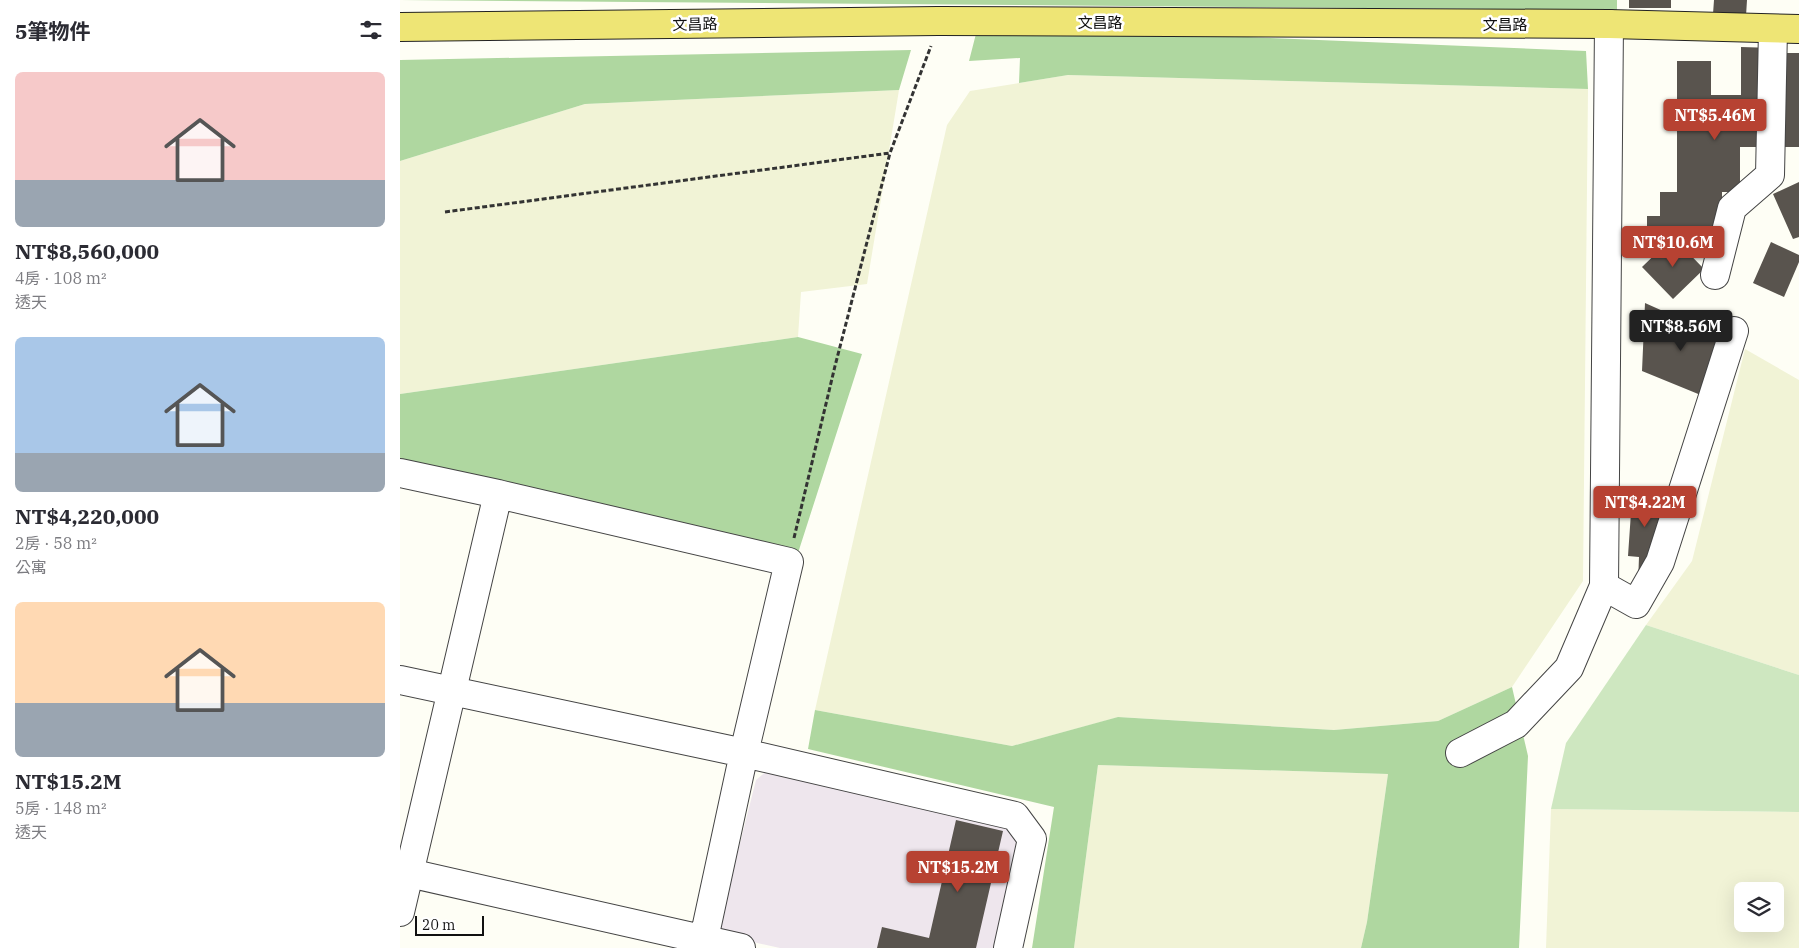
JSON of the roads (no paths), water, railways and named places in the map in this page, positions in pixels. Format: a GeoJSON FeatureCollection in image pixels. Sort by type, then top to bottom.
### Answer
{"type":"FeatureCollection","features":[{"type":"Feature","properties":{"kind":"main road","name":"文昌路"},"geometry":{"type":"LineString","coordinates":[[400,27],[938,21],[1609,24],[1786,29]]}},
{"type":"Feature","properties":{"kind":"street"},"geometry":{"type":"LineString","coordinates":[[1460,752],[1516,724],[1569,668],[1604,586],[1609,24]]}},
{"type":"Feature","properties":{"kind":"street"},"geometry":{"type":"LineString","coordinates":[[1715,275],[1732,208],[1770,176],[1786,29]]}},
{"type":"Feature","properties":{"kind":"street"},"geometry":{"type":"LineString","coordinates":[[1604,586],[1636,604],[1660,562],[1734,331]]}},
{"type":"Feature","properties":{"kind":"street"},"geometry":{"type":"LineString","coordinates":[[400,473],[789,562],[744,753],[703,944]]}},
{"type":"Feature","properties":{"kind":"street"},"geometry":{"type":"LineString","coordinates":[[400,912],[405,872],[452,692],[498,494]]}},
{"type":"Feature","properties":{"kind":"street"},"geometry":{"type":"LineString","coordinates":[[400,680],[744,753],[1015,816],[1032,839],[1008,948]]}},
{"type":"Feature","properties":{"kind":"street"},"geometry":{"type":"LineString","coordinates":[[405,872],[703,944],[741,948]]}}]}
